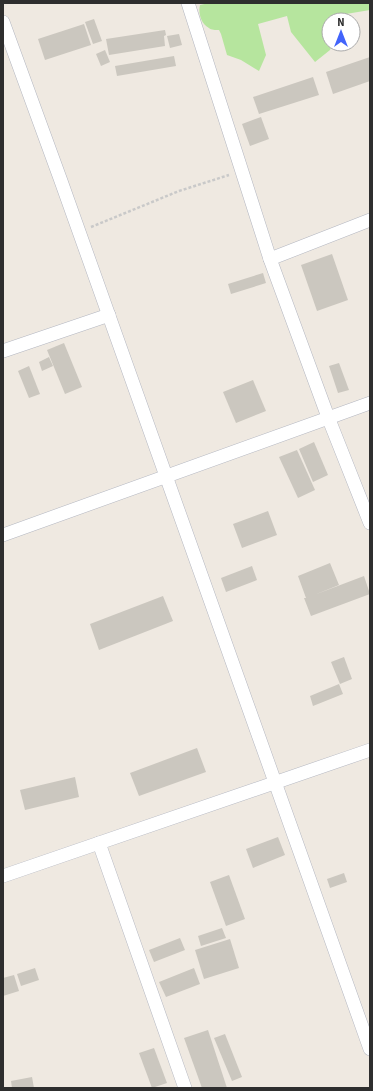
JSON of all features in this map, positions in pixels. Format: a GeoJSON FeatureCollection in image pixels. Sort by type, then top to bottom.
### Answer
{"type":"FeatureCollection","features":[{"type":"Feature","properties":{"kind":"street"},"geometry":{"type":"LineString","coordinates":[[188,3],[270,259],[328,417],[370,524]]}},
{"type":"Feature","properties":{"kind":"street"},"geometry":{"type":"LineString","coordinates":[[3,22],[370,1048]]}},
{"type":"Feature","properties":{"kind":"street"},"geometry":{"type":"LineString","coordinates":[[270,259],[370,220]]}},
{"type":"Feature","properties":{"kind":"street"},"geometry":{"type":"LineString","coordinates":[[3,350],[109,316]]}},
{"type":"Feature","properties":{"kind":"street"},"geometry":{"type":"LineString","coordinates":[[3,535],[370,403]]}},
{"type":"Feature","properties":{"kind":"street"},"geometry":{"type":"LineString","coordinates":[[3,876],[370,750]]}},
{"type":"Feature","properties":{"kind":"street"},"geometry":{"type":"LineString","coordinates":[[99,844],[185,1088]]}},
{"type":"Feature","properties":{"kind":"path"},"geometry":{"type":"LineString","coordinates":[[79,231],[179,191],[241,171]]}},
{"type":"Feature","properties":{"kind":"green space"},"geometry":{"type":"Polygon","coordinates":[[[209,3],[370,3],[370,10],[358,12],[321,12],[321,52],[328,52],[315,62],[291,32],[287,16],[258,24],[266,55],[259,71],[241,60],[227,55],[219,30],[211,29],[202,21],[199,8],[200,5],[209,3]]]}},
{"type":"Feature","properties":{"kind":"building"},"geometry":{"type":"Polygon","coordinates":[[[94,19],[102,41],[93,44],[85,22],[94,19]]]}},
{"type":"Feature","properties":{"kind":"building"},"geometry":{"type":"Polygon","coordinates":[[[84,24],[91,45],[45,60],[38,39],[84,24]]]}},
{"type":"Feature","properties":{"kind":"building"},"geometry":{"type":"Polygon","coordinates":[[[165,30],[165,46],[109,55],[106,39],[165,30]]]}},
{"type":"Feature","properties":{"kind":"building"},"geometry":{"type":"Polygon","coordinates":[[[179,34],[182,45],[170,48],[167,36],[179,34]]]}},
{"type":"Feature","properties":{"kind":"building"},"geometry":{"type":"Polygon","coordinates":[[[105,50],[110,62],[101,66],[96,54],[105,50]]]}},
{"type":"Feature","properties":{"kind":"building"},"geometry":{"type":"Polygon","coordinates":[[[174,56],[176,66],[117,76],[115,66],[174,56]]]}},
{"type":"Feature","properties":{"kind":"building"},"geometry":{"type":"Polygon","coordinates":[[[370,57],[370,81],[333,94],[326,72],[370,57]]]}},
{"type":"Feature","properties":{"kind":"building"},"geometry":{"type":"Polygon","coordinates":[[[313,77],[319,95],[259,114],[253,97],[313,77]]]}},
{"type":"Feature","properties":{"kind":"building"},"geometry":{"type":"Polygon","coordinates":[[[261,117],[269,139],[250,146],[242,124],[261,117]]]}},
{"type":"Feature","properties":{"kind":"building"},"geometry":{"type":"Polygon","coordinates":[[[332,254],[348,300],[317,311],[301,265],[332,254]]]}},
{"type":"Feature","properties":{"kind":"building"},"geometry":{"type":"Polygon","coordinates":[[[263,273],[266,283],[231,294],[228,284],[263,273]]]}},
{"type":"Feature","properties":{"kind":"building"},"geometry":{"type":"Polygon","coordinates":[[[64,343],[82,387],[65,394],[47,350],[64,343]]]}},
{"type":"Feature","properties":{"kind":"building"},"geometry":{"type":"Polygon","coordinates":[[[49,357],[53,366],[42,371],[39,362],[49,357]]]}},
{"type":"Feature","properties":{"kind":"building"},"geometry":{"type":"Polygon","coordinates":[[[339,363],[349,390],[338,393],[329,366],[339,363]]]}},
{"type":"Feature","properties":{"kind":"building"},"geometry":{"type":"Polygon","coordinates":[[[29,366],[40,394],[29,398],[18,371],[29,366]]]}},
{"type":"Feature","properties":{"kind":"building"},"geometry":{"type":"Polygon","coordinates":[[[253,380],[266,411],[236,423],[223,392],[253,380]]]}},
{"type":"Feature","properties":{"kind":"building"},"geometry":{"type":"Polygon","coordinates":[[[314,442],[328,475],[313,482],[299,449],[314,442]]]}},
{"type":"Feature","properties":{"kind":"building"},"geometry":{"type":"Polygon","coordinates":[[[297,450],[315,490],[298,498],[279,457],[297,450]]]}},
{"type":"Feature","properties":{"kind":"building"},"geometry":{"type":"Polygon","coordinates":[[[268,511],[277,535],[242,548],[233,524],[268,511]]]}},
{"type":"Feature","properties":{"kind":"building"},"geometry":{"type":"Polygon","coordinates":[[[330,563],[339,585],[314,595],[364,576],[370,594],[311,616],[298,576],[330,563]]]}},
{"type":"Feature","properties":{"kind":"building"},"geometry":{"type":"Polygon","coordinates":[[[252,566],[257,580],[226,592],[221,578],[252,566]]]}},
{"type":"Feature","properties":{"kind":"building"},"geometry":{"type":"Polygon","coordinates":[[[163,596],[173,621],[99,650],[90,624],[163,596]]]}},
{"type":"Feature","properties":{"kind":"building"},"geometry":{"type":"Polygon","coordinates":[[[344,657],[352,679],[340,684],[331,662],[344,657]]]}},
{"type":"Feature","properties":{"kind":"building"},"geometry":{"type":"Polygon","coordinates":[[[339,684],[343,694],[313,706],[310,696],[339,684]]]}},
{"type":"Feature","properties":{"kind":"building"},"geometry":{"type":"Polygon","coordinates":[[[197,748],[206,772],[139,796],[130,773],[197,748]]]}},
{"type":"Feature","properties":{"kind":"building"},"geometry":{"type":"Polygon","coordinates":[[[75,777],[79,797],[25,810],[20,790],[75,777]]]}},
{"type":"Feature","properties":{"kind":"building"},"geometry":{"type":"Polygon","coordinates":[[[278,837],[285,855],[253,868],[246,849],[278,837]]]}},
{"type":"Feature","properties":{"kind":"building"},"geometry":{"type":"Polygon","coordinates":[[[344,873],[347,882],[330,888],[327,879],[344,873]]]}},
{"type":"Feature","properties":{"kind":"building"},"geometry":{"type":"Polygon","coordinates":[[[229,875],[245,919],[226,926],[210,882],[229,875]]]}},
{"type":"Feature","properties":{"kind":"building"},"geometry":{"type":"Polygon","coordinates":[[[222,928],[226,938],[201,946],[198,936],[222,928]]]}},
{"type":"Feature","properties":{"kind":"building"},"geometry":{"type":"Polygon","coordinates":[[[180,938],[185,950],[154,962],[149,950],[180,938]]]}},
{"type":"Feature","properties":{"kind":"building"},"geometry":{"type":"Polygon","coordinates":[[[230,939],[239,968],[204,979],[195,950],[230,939]]]}},
{"type":"Feature","properties":{"kind":"building"},"geometry":{"type":"Polygon","coordinates":[[[35,968],[39,980],[21,986],[17,974],[35,968]]]}},
{"type":"Feature","properties":{"kind":"building"},"geometry":{"type":"Polygon","coordinates":[[[194,968],[200,984],[166,997],[159,982],[194,968]]]}},
{"type":"Feature","properties":{"kind":"building"},"geometry":{"type":"Polygon","coordinates":[[[14,975],[19,991],[3,996],[3,978],[14,975]]]}},
{"type":"Feature","properties":{"kind":"building"},"geometry":{"type":"Polygon","coordinates":[[[208,1030],[227,1088],[202,1088],[184,1038],[208,1030]]]}},
{"type":"Feature","properties":{"kind":"building"},"geometry":{"type":"Polygon","coordinates":[[[225,1034],[242,1077],[232,1081],[214,1038],[225,1034]]]}},
{"type":"Feature","properties":{"kind":"building"},"geometry":{"type":"Polygon","coordinates":[[[154,1048],[167,1083],[152,1088],[139,1053],[154,1048]]]}},
{"type":"Feature","properties":{"kind":"building"},"geometry":{"type":"Polygon","coordinates":[[[32,1077],[34,1088],[12,1088],[11,1081],[32,1077]]]}}]}
